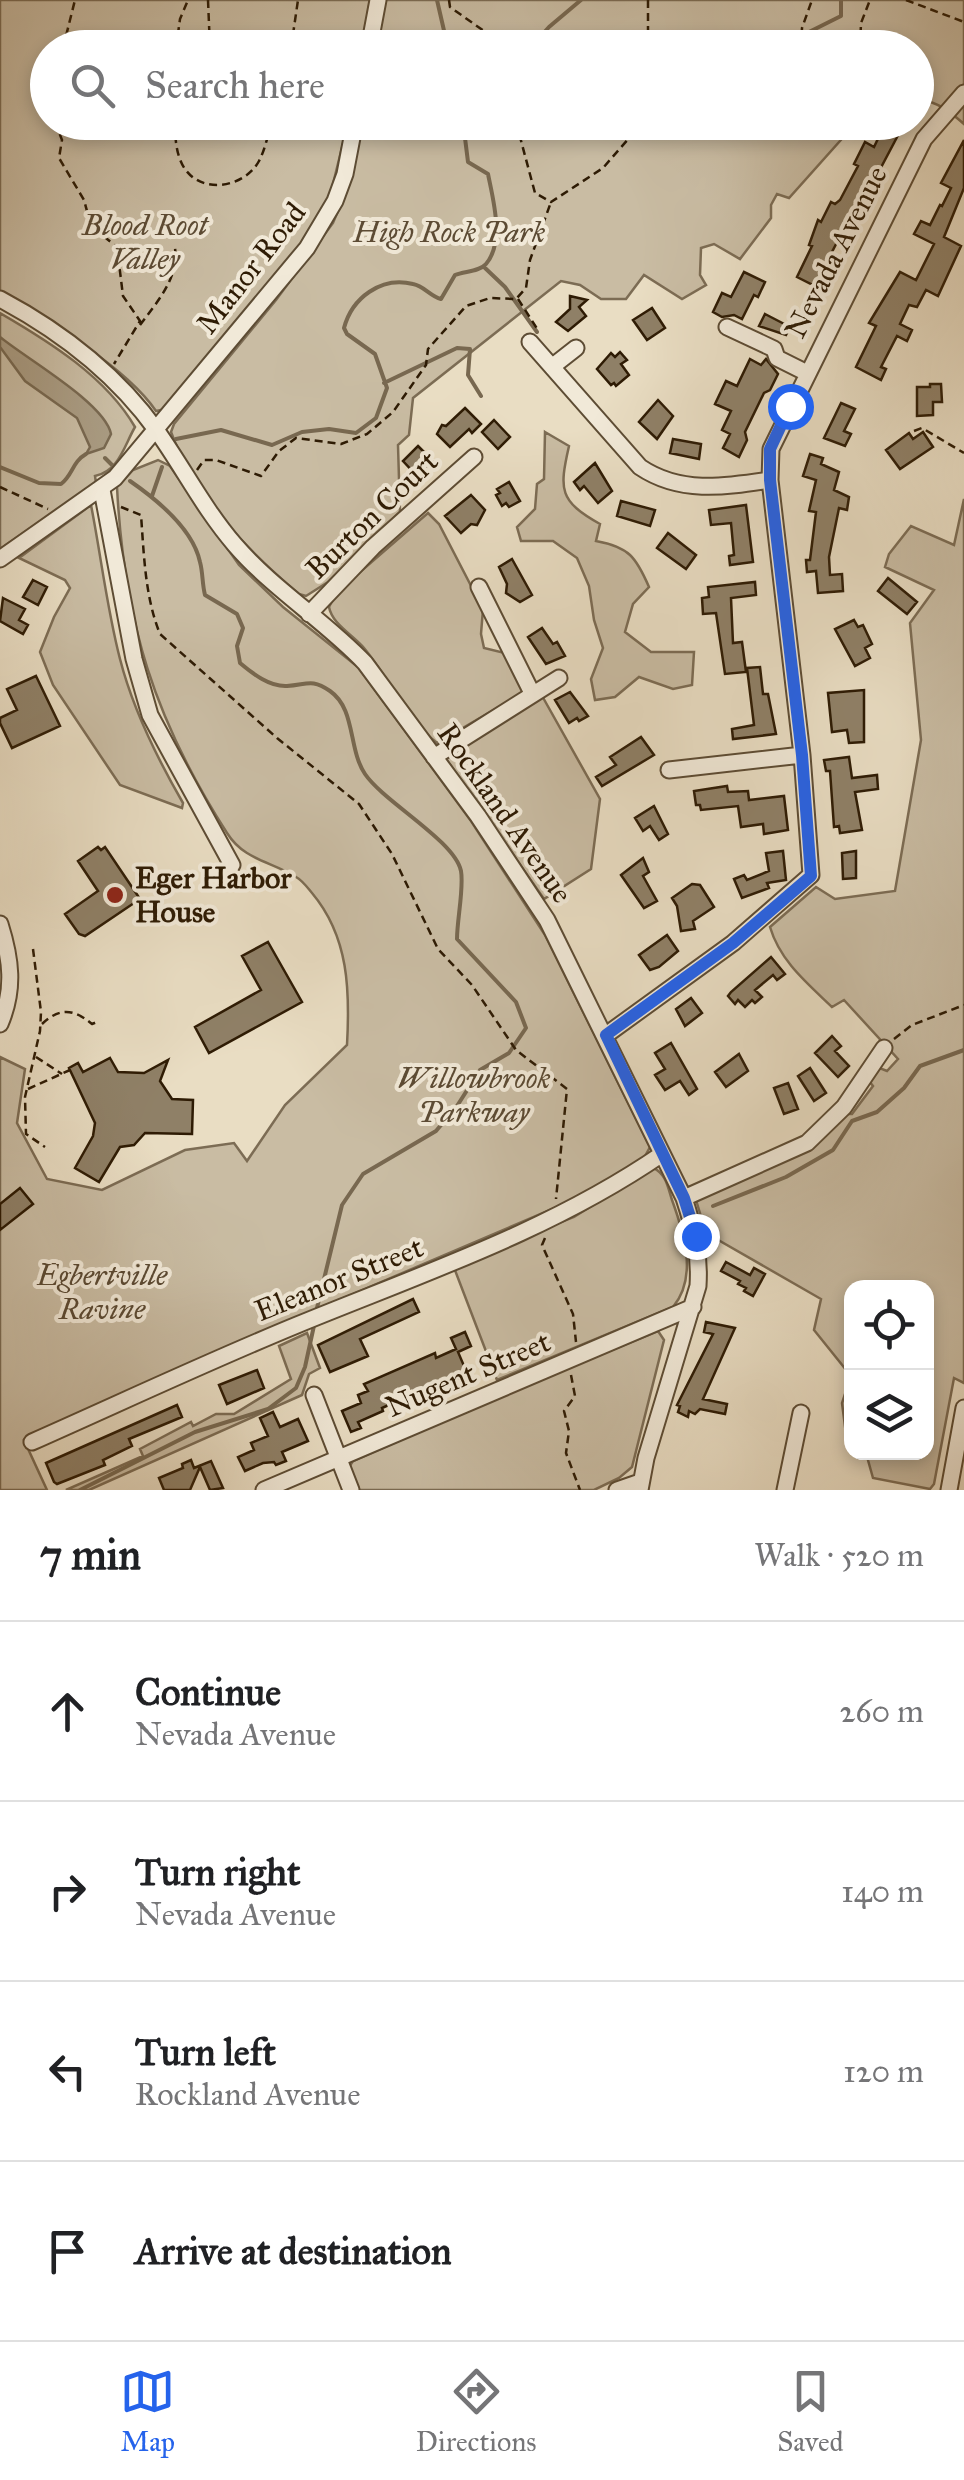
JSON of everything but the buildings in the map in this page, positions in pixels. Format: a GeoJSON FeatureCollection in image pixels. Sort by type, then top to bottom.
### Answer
{"type":"FeatureCollection","features":[{"type":"Feature","properties":{"kind":"street"},"geometry":{"type":"LineString","coordinates":[[372,30],[378,0]]}},
{"type":"Feature","properties":{"kind":"street","name":"Nevada Avenue"},"geometry":{"type":"LineString","coordinates":[[934,127],[964,94]]}},
{"type":"Feature","properties":{"kind":"street","name":"Manor Road"},"geometry":{"type":"LineString","coordinates":[[0,559],[102,490],[157,431],[322,225],[345,174],[352,140]]}},
{"type":"Feature","properties":{"kind":"street","name":"Nevada Avenue"},"geometry":{"type":"LineString","coordinates":[[606,1035],[733,943],[811,876],[770,449],[923,140]]}},
{"type":"Feature","properties":{"kind":"street","name":"Rockland Avenue"},"geometry":{"type":"LineString","coordinates":[[0,298],[79,350],[107,374],[157,431],[189,484],[235,544],[260,571],[365,663],[478,816],[548,920],[684,1198],[700,1262],[698,1286],[640,1486]]}},
{"type":"Feature","properties":{"kind":"street"},"geometry":{"type":"LineString","coordinates":[[727,327],[774,349],[777,358],[809,368]]}},
{"type":"Feature","properties":{"kind":"street"},"geometry":{"type":"LineString","coordinates":[[530,342],[640,467],[658,479],[704,488],[770,480]]}},
{"type":"Feature","properties":{"kind":"street"},"geometry":{"type":"LineString","coordinates":[[553,366],[576,348]]}},
{"type":"Feature","properties":{"kind":"street","name":"Burton Court"},"geometry":{"type":"LineString","coordinates":[[310,614],[373,547],[474,457]]}},
{"type":"Feature","properties":{"kind":"street"},"geometry":{"type":"LineString","coordinates":[[102,490],[134,660],[150,715],[232,865]]}},
{"type":"Feature","properties":{"kind":"street"},"geometry":{"type":"LineString","coordinates":[[479,587],[532,693]]}},
{"type":"Feature","properties":{"kind":"street"},"geometry":{"type":"LineString","coordinates":[[434,757],[559,678]]}},
{"type":"Feature","properties":{"kind":"street"},"geometry":{"type":"LineString","coordinates":[[670,770],[802,755]]}},
{"type":"Feature","properties":{"kind":"street"},"geometry":{"type":"LineString","coordinates":[[0,926],[8,946],[11,982],[0,1024]]}},
{"type":"Feature","properties":{"kind":"street"},"geometry":{"type":"LineString","coordinates":[[684,1198],[807,1143],[844,1107],[884,1048]]}},
{"type":"Feature","properties":{"kind":"street","name":"Eleanor Street"},"geometry":{"type":"LineString","coordinates":[[32,1442],[552,1219],[662,1154]]}},
{"type":"Feature","properties":{"kind":"street","name":"Nugent Street"},"geometry":{"type":"LineString","coordinates":[[264,1490],[692,1307]]}},
{"type":"Feature","properties":{"kind":"street"},"geometry":{"type":"LineString","coordinates":[[314,1395],[350,1490]]}},
{"type":"Feature","properties":{"kind":"street"},"geometry":{"type":"LineString","coordinates":[[951,1490],[964,1408]]}},
{"type":"Feature","properties":{"kind":"street"},"geometry":{"type":"LineString","coordinates":[[785,1490],[802,1413]]}},
{"type":"Feature","properties":{"kind":"street"},"geometry":{"type":"LineString","coordinates":[[617,1490],[640,1486]]}},
{"type":"Feature","properties":{"kind":"path"},"geometry":{"type":"LineString","coordinates":[[68,30],[75,0]]}},
{"type":"Feature","properties":{"kind":"path"},"geometry":{"type":"LineString","coordinates":[[179,30],[188,0]]}},
{"type":"Feature","properties":{"kind":"path"},"geometry":{"type":"LineString","coordinates":[[208,0],[209,30]]}},
{"type":"Feature","properties":{"kind":"path"},"geometry":{"type":"LineString","coordinates":[[294,30],[298,0]]}},
{"type":"Feature","properties":{"kind":"path"},"geometry":{"type":"LineString","coordinates":[[450,0],[450,6],[483,30]]}},
{"type":"Feature","properties":{"kind":"path"},"geometry":{"type":"LineString","coordinates":[[648,0],[648,30]]}},
{"type":"Feature","properties":{"kind":"path"},"geometry":{"type":"LineString","coordinates":[[802,30],[812,0]]}},
{"type":"Feature","properties":{"kind":"path"},"geometry":{"type":"LineString","coordinates":[[862,30],[870,0]]}},
{"type":"Feature","properties":{"kind":"path"},"geometry":{"type":"LineString","coordinates":[[906,0],[964,22]]}},
{"type":"Feature","properties":{"kind":"path"},"geometry":{"type":"LineString","coordinates":[[62,140],[58,158],[84,200],[91,226],[117,247],[123,296],[137,313],[139,326]]}},
{"type":"Feature","properties":{"kind":"path"},"geometry":{"type":"LineString","coordinates":[[177,140],[186,170],[212,185],[232,184],[259,162],[266,140]]}},
{"type":"Feature","properties":{"kind":"path"},"geometry":{"type":"LineString","coordinates":[[521,140],[535,193],[551,202]]}},
{"type":"Feature","properties":{"kind":"path"},"geometry":{"type":"LineString","coordinates":[[196,473],[204,460],[216,460],[261,476],[278,451],[296,438],[341,444],[367,434],[392,412],[426,366],[428,349],[466,306],[490,298],[516,298],[526,288],[530,260],[551,202],[602,168],[627,140]]}},
{"type":"Feature","properties":{"kind":"path"},"geometry":{"type":"LineString","coordinates":[[113,366],[168,288],[176,259],[174,248]]}},
{"type":"Feature","properties":{"kind":"path"},"geometry":{"type":"LineString","coordinates":[[516,298],[539,330],[530,342]]}},
{"type":"Feature","properties":{"kind":"path"},"geometry":{"type":"LineString","coordinates":[[914,431],[922,428],[964,453]]}},
{"type":"Feature","properties":{"kind":"path"},"geometry":{"type":"LineString","coordinates":[[0,488],[47,510],[60,504]]}},
{"type":"Feature","properties":{"kind":"path"},"geometry":{"type":"LineString","coordinates":[[120,506],[141,515],[147,584],[160,634],[277,738],[360,804],[392,854],[438,949],[472,985],[516,1050],[567,1089],[556,1204]]}},
{"type":"Feature","properties":{"kind":"path"},"geometry":{"type":"LineString","coordinates":[[33,949],[40,1025],[23,1116],[26,1134],[45,1148]]}},
{"type":"Feature","properties":{"kind":"path"},"geometry":{"type":"LineString","coordinates":[[884,1048],[912,1025],[964,1005]]}},
{"type":"Feature","properties":{"kind":"path"},"geometry":{"type":"LineString","coordinates":[[40,1025],[56,1013],[68,1011],[92,1024],[97,1022]]}},
{"type":"Feature","properties":{"kind":"path"},"geometry":{"type":"LineString","coordinates":[[35,1056],[62,1074]]}},
{"type":"Feature","properties":{"kind":"path"},"geometry":{"type":"LineString","coordinates":[[27,1089],[70,1070]]}},
{"type":"Feature","properties":{"kind":"path"},"geometry":{"type":"LineString","coordinates":[[550,1228],[542,1245],[573,1314],[576,1349]]}},
{"type":"Feature","properties":{"kind":"path"},"geometry":{"type":"LineString","coordinates":[[574,1366],[570,1378],[575,1396],[564,1410],[570,1431],[566,1454],[580,1490]]}},
{"type":"Feature","properties":{"kind":"green space","name":"Blood Root Valley"},"geometry":{"type":"Polygon","coordinates":[[[0,0],[370,0],[365,30],[30,30],[30,140],[344,140],[321,217],[166,409],[156,411],[143,394],[106,362],[0,294],[0,0]]]}},
{"type":"Feature","properties":{"kind":"green space"},"geometry":{"type":"Polygon","coordinates":[[[385,0],[964,0],[964,124],[934,104],[934,30],[379,30],[385,0]]]}},
{"type":"Feature","properties":{"kind":"green space","name":"High Rock Park"},"geometry":{"type":"Polygon","coordinates":[[[359,140],[841,140],[789,198],[777,194],[771,205],[771,218],[740,259],[714,244],[701,248],[700,275],[706,285],[682,299],[644,275],[626,299],[601,299],[580,285],[561,281],[413,398],[409,435],[398,445],[400,512],[328,582],[306,596],[280,577],[225,521],[194,479],[171,432],[333,223],[348,187],[359,140]]]}},
{"type":"Feature","properties":{"kind":"green space"},"geometry":{"type":"Polygon","coordinates":[[[0,313],[93,377],[135,427],[115,463],[95,476],[96,483],[0,549],[0,313]]]}},
{"type":"Feature","properties":{"kind":"green space"},"geometry":{"type":"Polygon","coordinates":[[[545,432],[569,446],[565,493],[576,508],[600,524],[596,541],[630,555],[649,587],[633,604],[625,632],[651,652],[694,652],[692,685],[673,689],[639,677],[615,697],[595,700],[591,679],[603,648],[589,586],[577,558],[553,541],[521,541],[517,527],[535,509],[537,484],[544,479],[545,432]]]}},
{"type":"Feature","properties":{"kind":"green space","name":"Willowbrook Parkway"},"geometry":{"type":"Polygon","coordinates":[[[158,460],[170,466],[239,565],[283,607],[358,667],[471,821],[545,935],[650,1147],[644,1158],[590,1193],[243,1341],[24,1440],[47,1490],[0,1490],[0,1057],[25,1069],[17,1123],[47,1179],[102,1190],[185,1150],[234,1143],[247,1161],[285,1105],[347,1045],[347,985],[334,928],[300,880],[249,855],[227,833],[180,750],[147,668],[127,582],[117,487],[133,470],[158,460]]]}},
{"type":"Feature","properties":{"kind":"green space"},"geometry":{"type":"Polygon","coordinates":[[[964,499],[964,1383],[954,1378],[930,1489],[873,1478],[868,1460],[934,1460],[934,1280],[844,1280],[844,1367],[814,1330],[821,1299],[706,1233],[696,1200],[813,1143],[845,1114],[852,1114],[873,1086],[869,1081],[877,1067],[887,1071],[898,1059],[844,1000],[832,1007],[804,980],[787,961],[770,927],[816,887],[835,899],[895,891],[921,740],[910,623],[934,590],[885,567],[889,554],[911,526],[954,545],[964,499]]]}},
{"type":"Feature","properties":{"kind":"green space"},"geometry":{"type":"Polygon","coordinates":[[[91,505],[125,678],[182,808],[120,785],[53,685],[40,652],[70,588],[65,580],[19,558],[91,505]]]}},
{"type":"Feature","properties":{"kind":"green space"},"geometry":{"type":"Polygon","coordinates":[[[428,513],[439,524],[483,609],[484,648],[509,654],[524,686],[523,693],[437,743],[416,722],[359,643],[338,624],[329,607],[337,592],[428,513]]]}},
{"type":"Feature","properties":{"kind":"green space"},"geometry":{"type":"Polygon","coordinates":[[[541,694],[600,799],[591,869],[544,899],[446,759],[461,744],[541,694]]]}},
{"type":"Feature","properties":{"kind":"green space","name":"Willowbrook Parkway"},"geometry":{"type":"Polygon","coordinates":[[[653,1168],[668,1186],[686,1255],[685,1282],[673,1307],[497,1380],[453,1265],[574,1217],[653,1168]]]}},
{"type":"Feature","properties":{"kind":"green space"},"geometry":{"type":"Polygon","coordinates":[[[658,1331],[664,1340],[632,1467],[619,1478],[594,1490],[356,1490],[349,1467],[353,1461],[658,1331]]]}},
{"type":"Feature","properties":{"kind":"green space"},"geometry":{"type":"Polygon","coordinates":[[[307,1333],[320,1368],[309,1374],[302,1395],[89,1490],[66,1490],[143,1456],[140,1449],[191,1422],[193,1426],[216,1414],[234,1414],[291,1379],[279,1346],[307,1333]]]}},
{"type":"Feature","properties":{"kind":"shaded area"},"geometry":{"type":"Polygon","coordinates":[[[0,337],[95,409],[111,434],[104,448],[86,454],[90,447],[77,418],[25,381],[0,347],[0,337]]]}},
{"type":"Feature","properties":{"kind":"waterway"},"geometry":{"type":"LineString","coordinates":[[437,0],[444,30]]}},
{"type":"Feature","properties":{"kind":"waterway"},"geometry":{"type":"LineString","coordinates":[[546,30],[581,0]]}},
{"type":"Feature","properties":{"kind":"waterway"},"geometry":{"type":"LineString","coordinates":[[813,30],[841,16],[841,0]]}},
{"type":"Feature","properties":{"kind":"waterway"},"geometry":{"type":"LineString","coordinates":[[176,439],[221,430],[272,445],[302,432],[329,429],[356,433],[376,418],[387,388],[375,354],[344,328],[354,307],[370,292],[390,283],[417,285],[441,299],[455,275],[479,269],[492,255],[496,220],[488,174],[468,162],[465,140]]}},
{"type":"Feature","properties":{"kind":"waterway"},"geometry":{"type":"LineString","coordinates":[[484,267],[505,287],[537,332]]}},
{"type":"Feature","properties":{"kind":"waterway"},"geometry":{"type":"LineString","coordinates":[[384,383],[457,348],[470,349],[468,375],[481,396]]}},
{"type":"Feature","properties":{"kind":"waterway"},"geometry":{"type":"LineString","coordinates":[[0,467],[39,483],[61,484],[86,454]]}},
{"type":"Feature","properties":{"kind":"waterway"},"geometry":{"type":"LineString","coordinates":[[105,458],[112,465]]}},
{"type":"Feature","properties":{"kind":"waterway"},"geometry":{"type":"LineString","coordinates":[[152,496],[162,467]]}},
{"type":"Feature","properties":{"kind":"waterway"},"geometry":{"type":"LineString","coordinates":[[130,481],[162,506],[190,538],[200,562],[205,595],[237,614],[243,628],[237,646],[240,663],[274,684],[313,683],[330,691],[344,708],[365,774],[456,859],[462,878],[457,939],[516,1002],[526,1028],[509,1053],[480,1070],[436,1131],[363,1174],[342,1205],[316,1312]]}},
{"type":"Feature","properties":{"kind":"waterway"},"geometry":{"type":"LineString","coordinates":[[713,1206],[786,1177],[833,1150],[852,1121],[877,1112],[904,1088],[920,1066],[964,1050]]}},
{"type":"Feature","properties":{"kind":"waterway"},"geometry":{"type":"LineString","coordinates":[[80,1490],[195,1432],[268,1409],[296,1388],[315,1321]]}},
{"type":"Feature","properties":{"kind":"place","name":"Eger Harbor House"},"geometry":{"type":"Point","coordinates":[115,895]}},
{"type":"Feature","properties":{"kind":"route"},"geometry":{"type":"LineString","coordinates":[[696,1236],[684,1198],[606,1035],[733,943],[811,876],[802,755],[770,480],[770,449],[790,406]]}},
{"type":"Feature","properties":{"kind":"park label","name":"Egbertville Ravine"},"geometry":{"type":"Point","coordinates":[102,1292]}}]}
